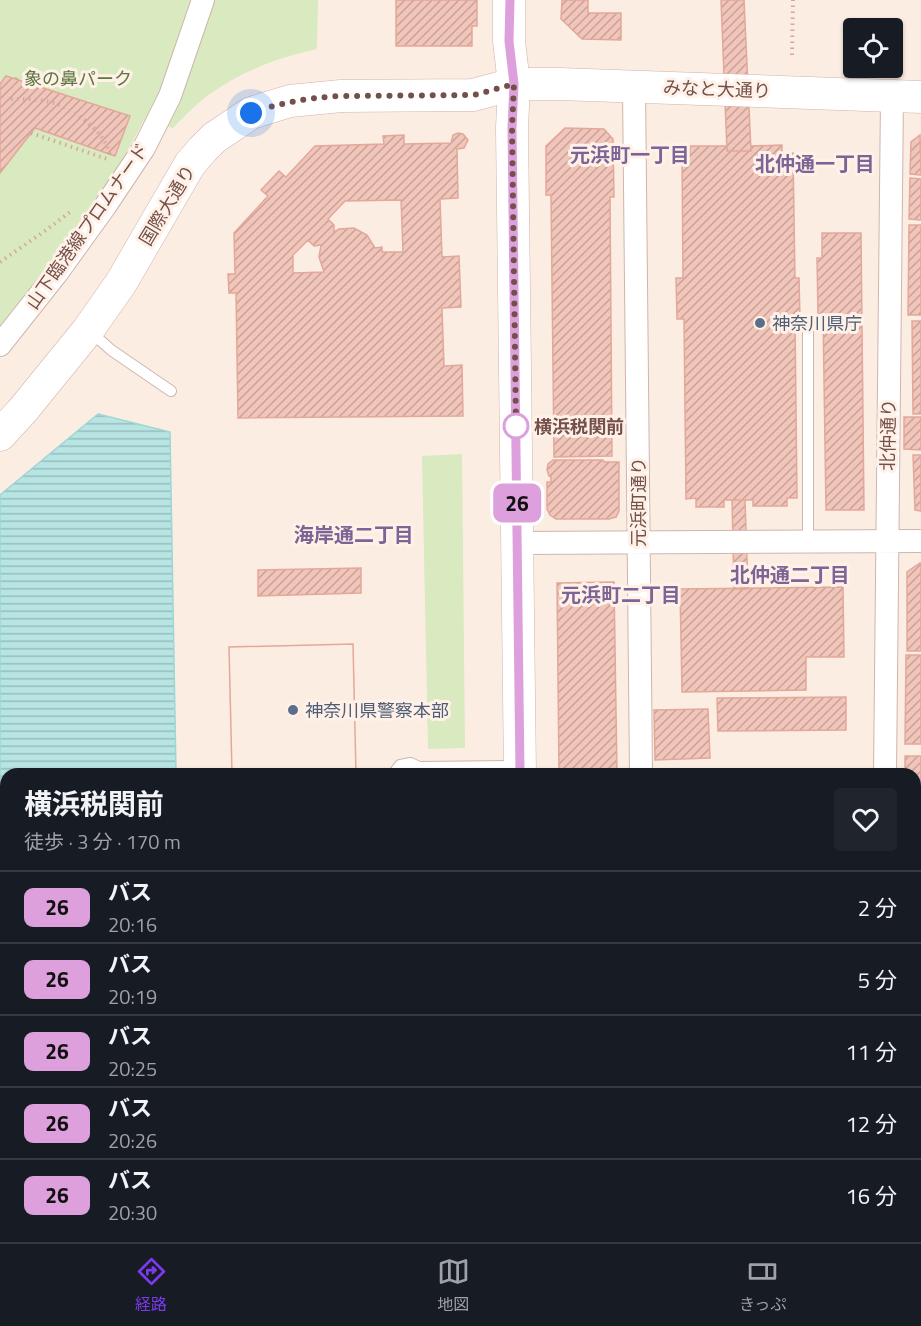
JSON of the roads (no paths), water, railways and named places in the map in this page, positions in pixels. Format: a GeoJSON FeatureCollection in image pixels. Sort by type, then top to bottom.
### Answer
{"type":"FeatureCollection","features":[{"type":"Feature","properties":{"kind":"street","name":"山下臨港線プロムナード"},"geometry":{"type":"LineString","coordinates":[[0,345],[57,273],[144,148],[170,96],[203,0]]}},
{"type":"Feature","properties":{"kind":"street"},"geometry":{"type":"LineString","coordinates":[[510,0],[509,41],[514,84],[512,128],[520,768]]}},
{"type":"Feature","properties":{"kind":"street","name":"みなと大通り"},"geometry":{"type":"LineString","coordinates":[[514,84],[906,96]]}},
{"type":"Feature","properties":{"kind":"street","name":"国際大通り"},"geometry":{"type":"LineString","coordinates":[[0,435],[88,330],[121,283],[190,164],[214,138],[251,113],[290,101],[341,96],[474,95],[514,84]]}},
{"type":"Feature","properties":{"kind":"street","name":"元浜町通り"},"geometry":{"type":"LineString","coordinates":[[634,87],[640,768]]}},
{"type":"Feature","properties":{"kind":"street","name":"北仲通り"},"geometry":{"type":"LineString","coordinates":[[885,768],[886,541],[906,96]]}},
{"type":"Feature","properties":{"kind":"street"},"geometry":{"type":"LineString","coordinates":[[517,543],[921,540]]}},
{"type":"Feature","properties":{"kind":"lane"},"geometry":{"type":"LineString","coordinates":[[808,323],[808,541]]}},
{"type":"Feature","properties":{"kind":"lane"},"geometry":{"type":"LineString","coordinates":[[88,330],[111,350],[171,391]]}},
{"type":"Feature","properties":{"kind":"lane"},"geometry":{"type":"LineString","coordinates":[[398,768],[400,765],[411,763],[418,767],[452,768]]}},
{"type":"Feature","properties":{"kind":"water"},"geometry":{"type":"Polygon","coordinates":[[[98,414],[170,432],[176,768],[0,768],[0,495],[98,414]]]}},
{"type":"Feature","properties":{"kind":"place","name":"神奈川県庁"},"geometry":{"type":"Point","coordinates":[760,323]}},
{"type":"Feature","properties":{"kind":"place","name":"横浜税関前"},"geometry":{"type":"Point","coordinates":[516,426]}},
{"type":"Feature","properties":{"kind":"place","name":"神奈川県警察本部"},"geometry":{"type":"Point","coordinates":[293,710]}},
{"type":"Feature","properties":{"kind":"district","name":"元浜町一丁目"},"geometry":{"type":"Point","coordinates":[630,154]}},
{"type":"Feature","properties":{"kind":"district","name":"北仲通一丁目"},"geometry":{"type":"Point","coordinates":[815,163]}},
{"type":"Feature","properties":{"kind":"district","name":"海岸通二丁目"},"geometry":{"type":"Point","coordinates":[354,534]}},
{"type":"Feature","properties":{"kind":"district","name":"北仲通二丁目"},"geometry":{"type":"Point","coordinates":[790,574]}},
{"type":"Feature","properties":{"kind":"district","name":"元浜町二丁目"},"geometry":{"type":"Point","coordinates":[621,594]}},
{"type":"Feature","properties":{"kind":"park label","name":"象の鼻パーク"},"geometry":{"type":"Point","coordinates":[78,78]}}]}
